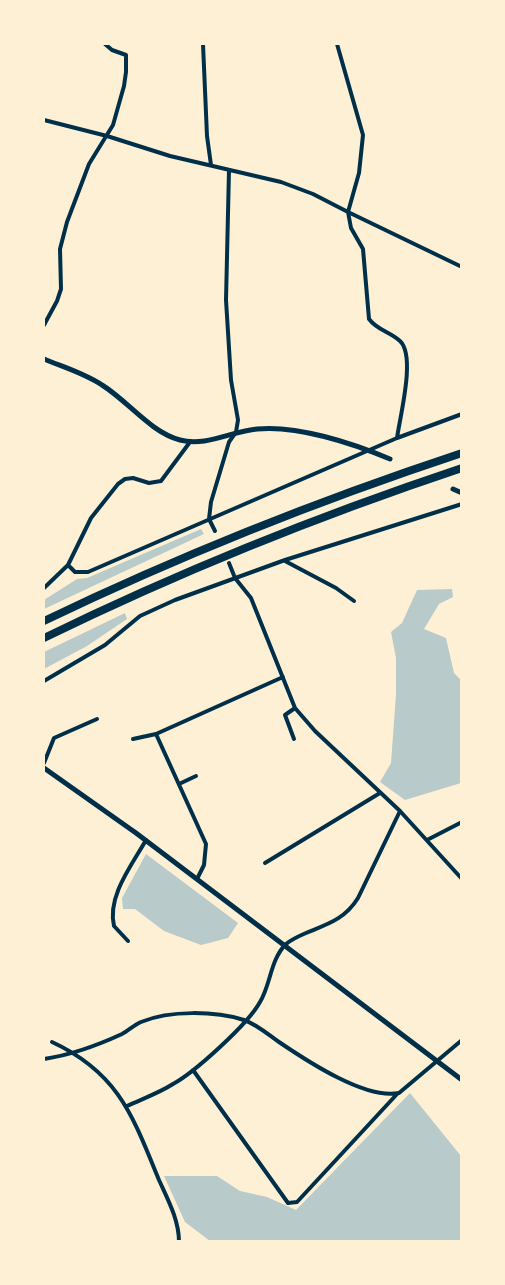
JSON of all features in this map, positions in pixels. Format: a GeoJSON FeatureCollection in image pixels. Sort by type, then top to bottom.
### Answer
{"type":"FeatureCollection","features":[{"type":"Feature","properties":{"kind":"highway"},"geometry":{"type":"LineString","coordinates":[[44,621],[172,561],[284,515],[462,453]]}},
{"type":"Feature","properties":{"kind":"highway"},"geometry":{"type":"LineString","coordinates":[[44,638],[186,571],[390,492],[462,468]]}},
{"type":"Feature","properties":{"kind":"street"},"geometry":{"type":"LineString","coordinates":[[44,325],[61,289],[60,249],[67,222],[89,164],[113,125],[126,72],[126,55],[112,50],[105,44]]}},
{"type":"Feature","properties":{"kind":"street"},"geometry":{"type":"LineString","coordinates":[[203,44],[207,136],[211,165]]}},
{"type":"Feature","properties":{"kind":"street"},"geometry":{"type":"LineString","coordinates":[[337,44],[363,135],[359,173],[348,212],[351,228],[363,249],[369,319],[374,326],[400,341],[406,351],[407,366],[397,438]]}},
{"type":"Feature","properties":{"kind":"street"},"geometry":{"type":"LineString","coordinates":[[44,120],[107,136],[170,156],[281,182],[313,194],[462,267]]}},
{"type":"Feature","properties":{"kind":"street"},"geometry":{"type":"LineString","coordinates":[[215,531],[209,519],[212,502],[229,442],[236,432],[238,420],[231,380],[226,300],[229,170]]}},
{"type":"Feature","properties":{"kind":"street"},"geometry":{"type":"LineString","coordinates":[[44,359],[102,385],[156,427],[171,436],[190,442],[267,428],[342,441],[390,459]]}},
{"type":"Feature","properties":{"kind":"street"},"geometry":{"type":"LineString","coordinates":[[68,566],[75,572],[88,572],[397,438],[462,414]]}},
{"type":"Feature","properties":{"kind":"street"},"geometry":{"type":"LineString","coordinates":[[44,588],[68,566],[91,518],[118,484],[125,479],[133,478],[148,483],[161,481],[190,442]]}},
{"type":"Feature","properties":{"kind":"street"},"geometry":{"type":"LineString","coordinates":[[453,489],[462,493]]}},
{"type":"Feature","properties":{"kind":"street"},"geometry":{"type":"LineString","coordinates":[[44,681],[105,645],[140,616],[183,597],[285,560],[462,504]]}},
{"type":"Feature","properties":{"kind":"street"},"geometry":{"type":"LineString","coordinates":[[285,560],[336,588],[354,601]]}},
{"type":"Feature","properties":{"kind":"street"},"geometry":{"type":"LineString","coordinates":[[229,564],[235,578],[251,598],[295,708],[315,731],[400,811],[462,879]]}},
{"type":"Feature","properties":{"kind":"street"},"geometry":{"type":"LineString","coordinates":[[133,739],[156,734],[283,677]]}},
{"type":"Feature","properties":{"kind":"street"},"geometry":{"type":"LineString","coordinates":[[294,739],[285,716],[295,708]]}},
{"type":"Feature","properties":{"kind":"street"},"geometry":{"type":"LineString","coordinates":[[44,763],[54,738],[97,719]]}},
{"type":"Feature","properties":{"kind":"street"},"geometry":{"type":"LineString","coordinates":[[156,734],[206,843],[204,865],[197,879]]}},
{"type":"Feature","properties":{"kind":"street"},"geometry":{"type":"LineString","coordinates":[[44,768],[146,840],[462,1080]]}},
{"type":"Feature","properties":{"kind":"street"},"geometry":{"type":"LineString","coordinates":[[179,784],[196,776]]}},
{"type":"Feature","properties":{"kind":"street"},"geometry":{"type":"LineString","coordinates":[[264,863],[380,793]]}},
{"type":"Feature","properties":{"kind":"street"},"geometry":{"type":"LineString","coordinates":[[127,1106],[174,1084],[193,1070],[246,1021],[262,998],[272,967],[285,945],[350,911],[400,811]]}},
{"type":"Feature","properties":{"kind":"street"},"geometry":{"type":"LineString","coordinates":[[427,840],[462,822]]}},
{"type":"Feature","properties":{"kind":"street"},"geometry":{"type":"LineString","coordinates":[[128,941],[114,926],[113,908],[120,887],[146,840]]}},
{"type":"Feature","properties":{"kind":"street"},"geometry":{"type":"LineString","coordinates":[[44,1059],[76,1053],[124,1033],[140,1022],[168,1014],[204,1014],[246,1021],[307,1061],[333,1075],[376,1092],[391,1095],[399,1093]]}},
{"type":"Feature","properties":{"kind":"street"},"geometry":{"type":"LineString","coordinates":[[193,1070],[288,1203],[297,1202],[399,1093],[462,1040]]}},
{"type":"Feature","properties":{"kind":"street"},"geometry":{"type":"LineString","coordinates":[[52,1042],[76,1053],[105,1079],[127,1106],[176,1220],[178,1242]]}},
{"type":"Feature","properties":{"kind":"shaded area"},"geometry":{"type":"Polygon","coordinates":[[[201,529],[204,534],[44,609],[44,600],[77,579],[87,578],[201,529]]]}},
{"type":"Feature","properties":{"kind":"shaded area"},"geometry":{"type":"Polygon","coordinates":[[[452,589],[453,597],[439,604],[424,629],[446,638],[454,673],[461,680],[461,783],[405,800],[380,782],[391,763],[396,658],[391,632],[402,623],[417,590],[452,589]]]}},
{"type":"Feature","properties":{"kind":"shaded area"},"geometry":{"type":"Polygon","coordinates":[[[125,613],[127,619],[87,646],[44,669],[44,652],[125,613]]]}},
{"type":"Feature","properties":{"kind":"shaded area"},"geometry":{"type":"Polygon","coordinates":[[[146,854],[238,923],[228,938],[201,945],[164,931],[135,909],[123,909],[122,898],[146,854]]]}},
{"type":"Feature","properties":{"kind":"shaded area"},"geometry":{"type":"Polygon","coordinates":[[[410,1093],[461,1156],[461,1241],[210,1241],[185,1222],[164,1176],[217,1176],[240,1191],[267,1197],[296,1210],[410,1093]]]}}]}
